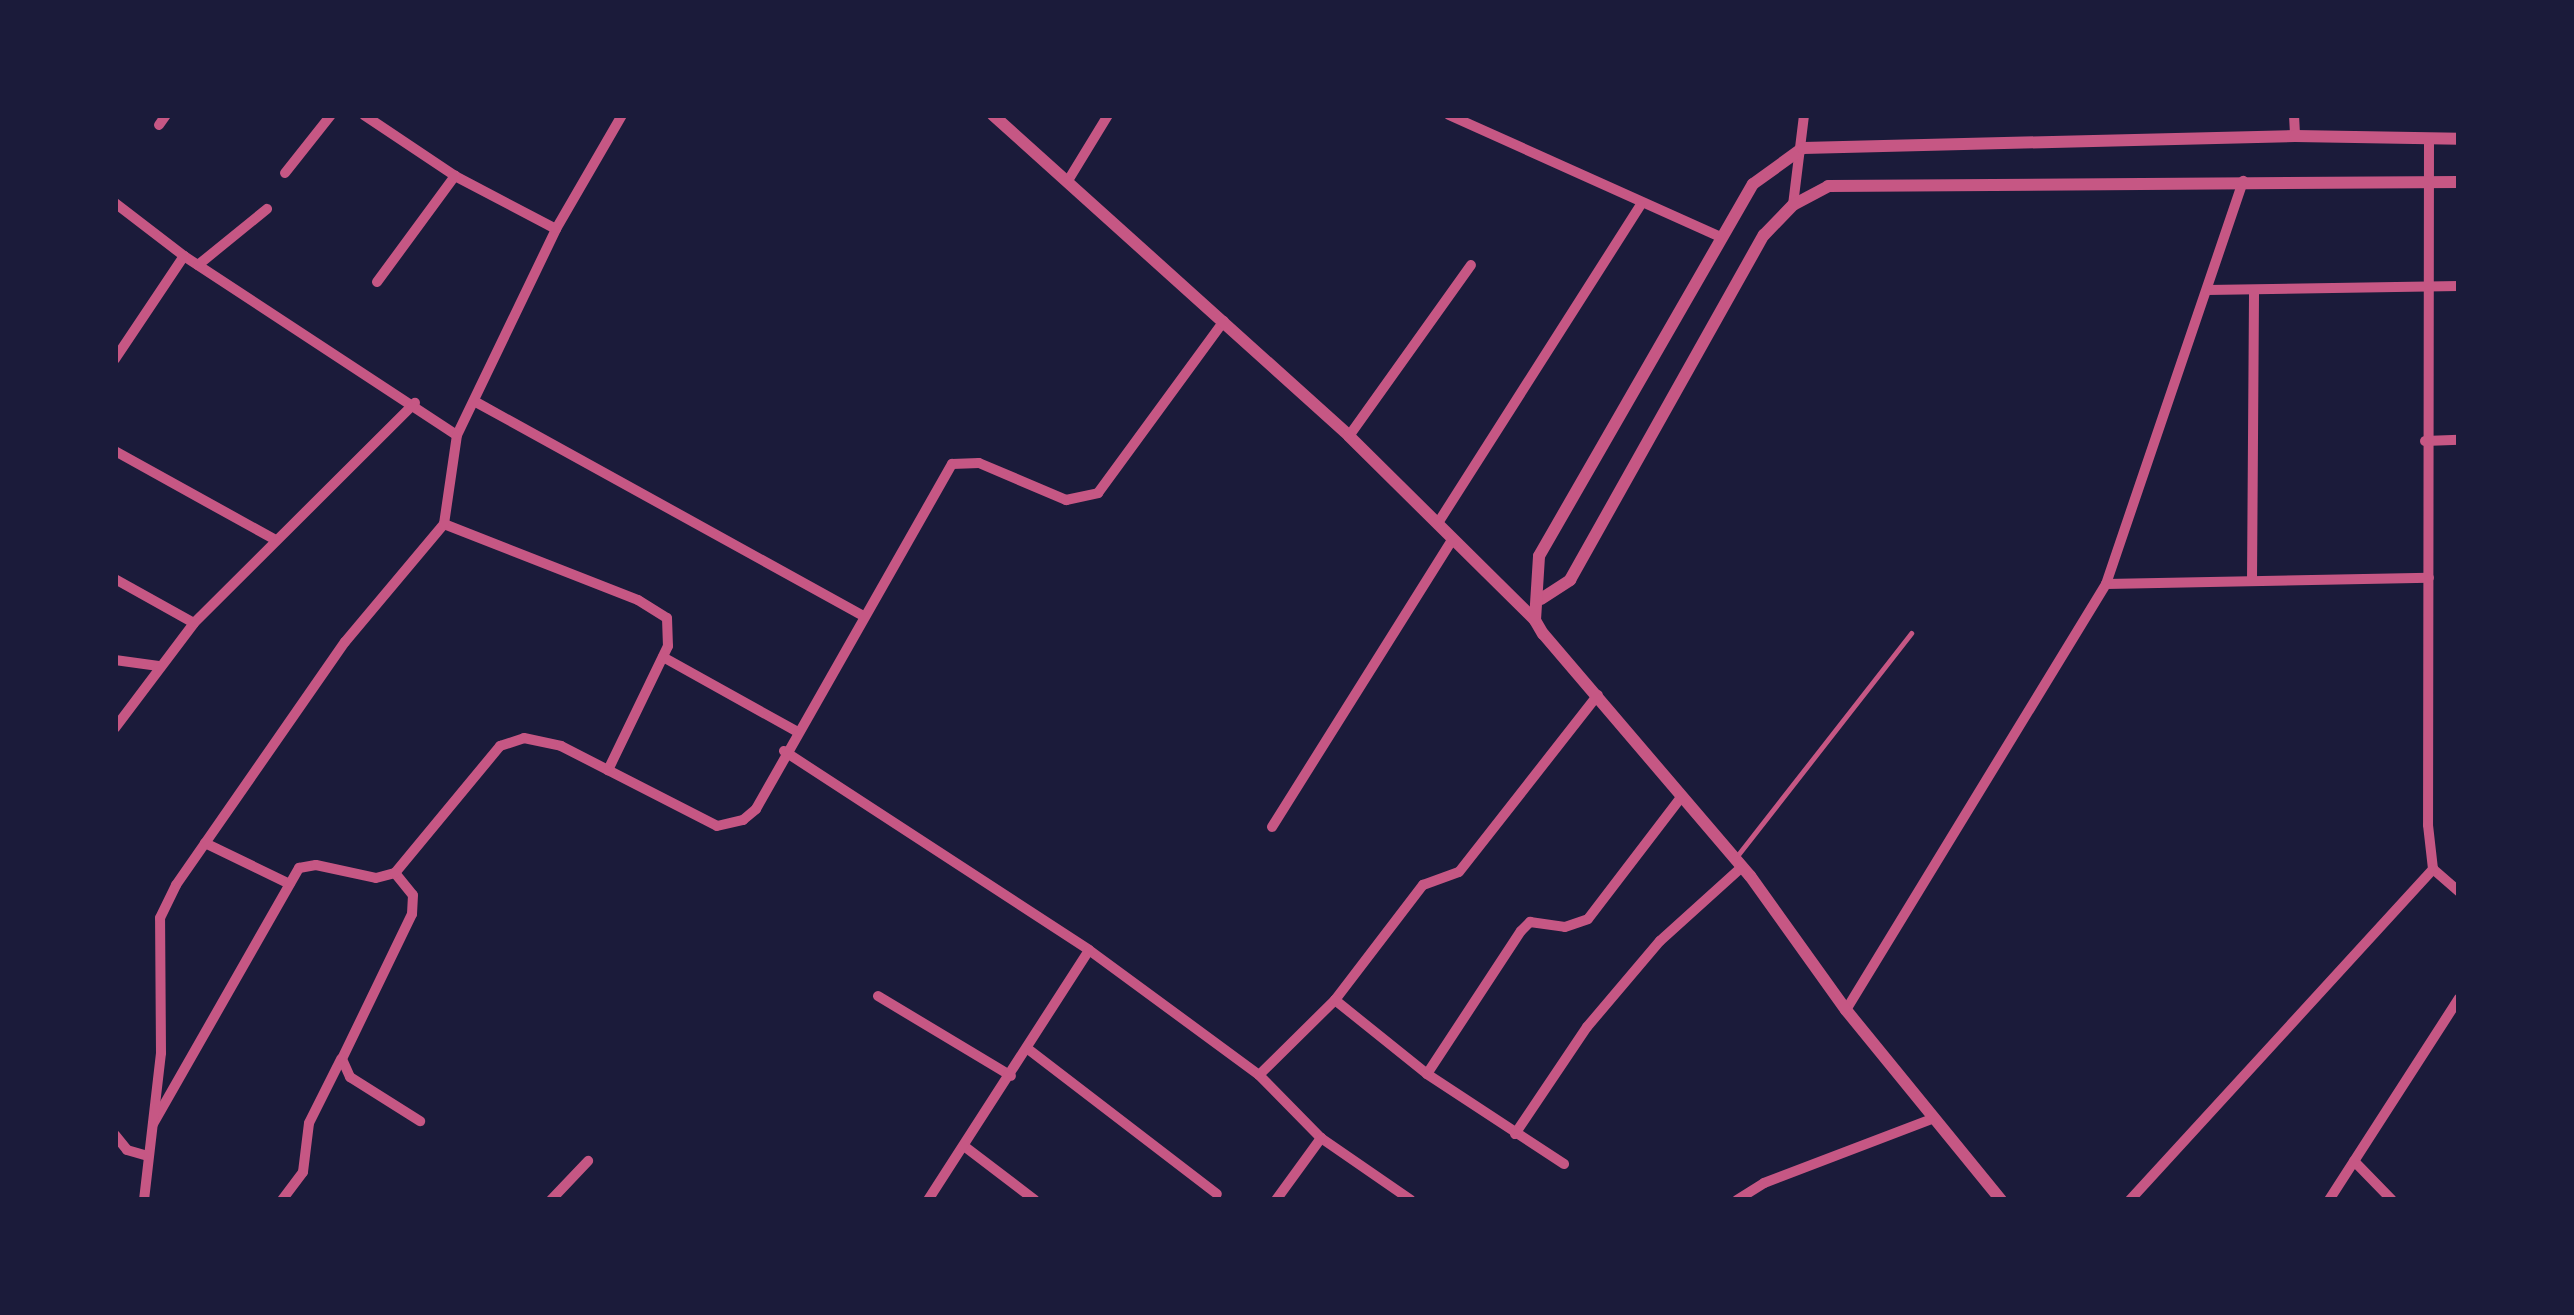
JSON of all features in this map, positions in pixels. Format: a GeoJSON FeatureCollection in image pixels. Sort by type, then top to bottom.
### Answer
{"type":"FeatureCollection","features":[{"type":"Feature","properties":{"kind":"street"},"geometry":{"type":"LineString","coordinates":[[285,173],[331,115]]}},
{"type":"Feature","properties":{"kind":"street"},"geometry":{"type":"LineString","coordinates":[[364,115],[454,176],[556,229]]}},
{"type":"Feature","properties":{"kind":"street"},"geometry":{"type":"LineString","coordinates":[[144,1200],[145,1155],[153,1124],[161,1052],[156,936],[176,885],[344,642],[444,524],[457,435],[556,229],[622,115]]}},
{"type":"Feature","properties":{"kind":"street"},"geometry":{"type":"LineString","coordinates":[[992,115],[1069,179],[1349,436],[1534,620],[1739,863],[1846,1010],[2001,1200]]}},
{"type":"Feature","properties":{"kind":"street"},"geometry":{"type":"LineString","coordinates":[[1069,179],[1108,115]]}},
{"type":"Feature","properties":{"kind":"street"},"geometry":{"type":"LineString","coordinates":[[1450,115],[1640,206],[1722,236]]}},
{"type":"Feature","properties":{"kind":"street"},"geometry":{"type":"LineString","coordinates":[[1793,205],[1803,148],[1804,115]]}},
{"type":"Feature","properties":{"kind":"street"},"geometry":{"type":"LineString","coordinates":[[2294,115],[2295,136]]}},
{"type":"Feature","properties":{"kind":"street"},"geometry":{"type":"LineString","coordinates":[[1534,620],[1541,598],[1539,556],[1753,184],[1803,148],[2295,136],[2459,139]]}},
{"type":"Feature","properties":{"kind":"street"},"geometry":{"type":"LineString","coordinates":[[2130,1200],[2433,868],[2425,441],[2431,287],[2429,139]]}},
{"type":"Feature","properties":{"kind":"street"},"geometry":{"type":"LineString","coordinates":[[377,282],[454,176]]}},
{"type":"Feature","properties":{"kind":"street"},"geometry":{"type":"LineString","coordinates":[[1541,598],[1570,580],[1764,234],[1793,205],[1854,181],[2459,182]]}},
{"type":"Feature","properties":{"kind":"street"},"geometry":{"type":"LineString","coordinates":[[1846,1010],[2106,584],[2243,182]]}},
{"type":"Feature","properties":{"kind":"street"},"geometry":{"type":"LineString","coordinates":[[115,203],[198,266],[415,403],[457,435]]}},
{"type":"Feature","properties":{"kind":"street"},"geometry":{"type":"LineString","coordinates":[[1438,523],[1640,206]]}},
{"type":"Feature","properties":{"kind":"street"},"geometry":{"type":"LineString","coordinates":[[198,266],[268,209]]}},
{"type":"Feature","properties":{"kind":"street"},"geometry":{"type":"LineString","coordinates":[[115,359],[184,256]]}},
{"type":"Feature","properties":{"kind":"street"},"geometry":{"type":"LineString","coordinates":[[1349,436],[1471,265]]}},
{"type":"Feature","properties":{"kind":"street"},"geometry":{"type":"LineString","coordinates":[[2207,290],[2459,286]]}},
{"type":"Feature","properties":{"kind":"street"},"geometry":{"type":"LineString","coordinates":[[2252,581],[2254,290]]}},
{"type":"Feature","properties":{"kind":"street"},"geometry":{"type":"LineString","coordinates":[[153,1124],[290,884],[306,864],[376,878],[395,873],[511,740],[541,739],[718,826],[731,825],[756,809],[784,750],[952,464],[979,463],[1066,500],[1098,493],[1224,322]]}},
{"type":"Feature","properties":{"kind":"street"},"geometry":{"type":"LineString","coordinates":[[474,401],[862,616]]}},
{"type":"Feature","properties":{"kind":"street"},"geometry":{"type":"LineString","coordinates":[[115,728],[194,623],[274,539],[415,403]]}},
{"type":"Feature","properties":{"kind":"street"},"geometry":{"type":"LineString","coordinates":[[2425,441],[2459,440]]}},
{"type":"Feature","properties":{"kind":"street"},"geometry":{"type":"LineString","coordinates":[[115,451],[274,539]]}},
{"type":"Feature","properties":{"kind":"street"},"geometry":{"type":"LineString","coordinates":[[444,524],[651,607],[666,618],[663,657],[608,770]]}},
{"type":"Feature","properties":{"kind":"street"},"geometry":{"type":"LineString","coordinates":[[1272,828],[1454,539]]}},
{"type":"Feature","properties":{"kind":"street"},"geometry":{"type":"LineString","coordinates":[[2106,584],[2429,578]]}},
{"type":"Feature","properties":{"kind":"street"},"geometry":{"type":"LineString","coordinates":[[115,579],[194,623]]}},
{"type":"Feature","properties":{"kind":"street"},"geometry":{"type":"LineString","coordinates":[[663,657],[796,730]]}},
{"type":"Feature","properties":{"kind":"street"},"geometry":{"type":"LineString","coordinates":[[115,660],[159,666]]}},
{"type":"Feature","properties":{"kind":"street"},"geometry":{"type":"LineString","coordinates":[[1260,1075],[1336,1000],[1423,885],[1459,872],[1598,696]]}},
{"type":"Feature","properties":{"kind":"street"},"geometry":{"type":"LineString","coordinates":[[784,750],[1089,950],[1260,1075],[1321,1138],[1411,1200]]}},
{"type":"Feature","properties":{"kind":"street"},"geometry":{"type":"LineString","coordinates":[[1427,1074],[1521,931],[1530,922],[1565,928],[1588,919],[1682,796]]}},
{"type":"Feature","properties":{"kind":"street"},"geometry":{"type":"LineString","coordinates":[[205,843],[290,884]]}},
{"type":"Feature","properties":{"kind":"street"},"geometry":{"type":"LineString","coordinates":[[1514,1134],[1587,1026],[1660,941],[1739,863]]}},
{"type":"Feature","properties":{"kind":"street"},"geometry":{"type":"LineString","coordinates":[[2433,868],[2459,892]]}},
{"type":"Feature","properties":{"kind":"street"},"geometry":{"type":"LineString","coordinates":[[282,1200],[303,1172],[309,1123],[412,914],[412,895],[395,873]]}},
{"type":"Feature","properties":{"kind":"street"},"geometry":{"type":"LineString","coordinates":[[928,1200],[1089,950]]}},
{"type":"Feature","properties":{"kind":"street"},"geometry":{"type":"LineString","coordinates":[[878,996],[1011,1076]]}},
{"type":"Feature","properties":{"kind":"street"},"geometry":{"type":"LineString","coordinates":[[2329,1200],[2459,998]]}},
{"type":"Feature","properties":{"kind":"street"},"geometry":{"type":"LineString","coordinates":[[1336,1000],[1427,1074],[1564,1164]]}},
{"type":"Feature","properties":{"kind":"street"},"geometry":{"type":"LineString","coordinates":[[1028,1049],[1217,1194]]}},
{"type":"Feature","properties":{"kind":"street"},"geometry":{"type":"LineString","coordinates":[[342,1058],[350,1077],[420,1121]]}},
{"type":"Feature","properties":{"kind":"street"},"geometry":{"type":"LineString","coordinates":[[1737,1200],[1764,1183],[1934,1118]]}},
{"type":"Feature","properties":{"kind":"street"},"geometry":{"type":"LineString","coordinates":[[115,1135],[128,1150],[145,1155]]}},
{"type":"Feature","properties":{"kind":"street"},"geometry":{"type":"LineString","coordinates":[[1276,1200],[1321,1138]]}},
{"type":"Feature","properties":{"kind":"street"},"geometry":{"type":"LineString","coordinates":[[964,1146],[1035,1200]]}},
{"type":"Feature","properties":{"kind":"street"},"geometry":{"type":"LineString","coordinates":[[551,1200],[588,1161]]}},
{"type":"Feature","properties":{"kind":"street"},"geometry":{"type":"LineString","coordinates":[[2354,1161],[2392,1200]]}},
{"type":"Feature","properties":{"kind":"lane"},"geometry":{"type":"LineString","coordinates":[[1739,863],[1912,632]]}}]}
